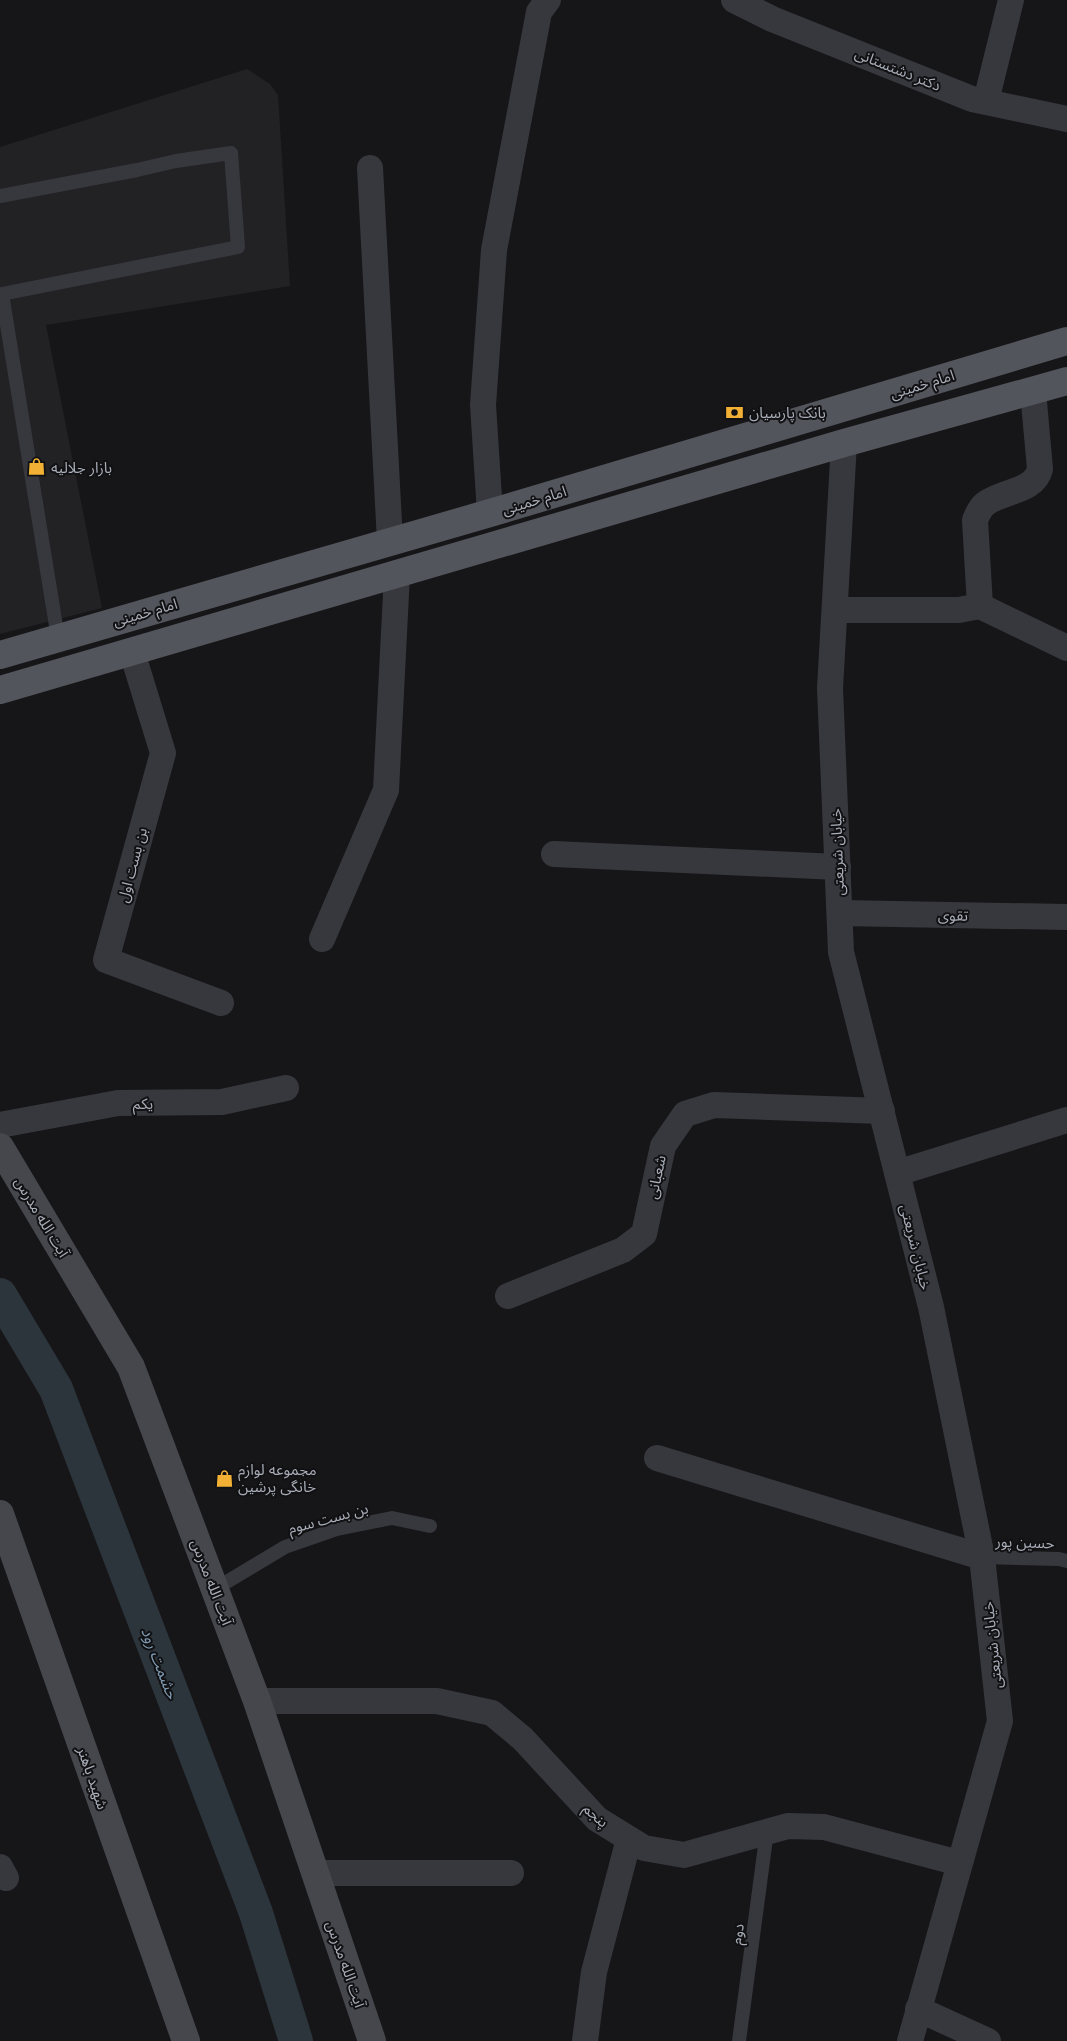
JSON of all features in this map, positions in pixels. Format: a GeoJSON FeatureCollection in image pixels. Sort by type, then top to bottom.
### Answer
{"type":"FeatureCollection","features":[{"type":"Feature","properties":{"kind":"main road","name":"امام خمینی"},"geometry":{"type":"LineString","coordinates":[[0,655],[490,513],[1067,341]]}},
{"type":"Feature","properties":{"kind":"main road"},"geometry":{"type":"LineString","coordinates":[[0,690],[844,443],[1067,381]]}},
{"type":"Feature","properties":{"kind":"main road","name":"آیت الله مدرس"},"geometry":{"type":"LineString","coordinates":[[0,1147],[131,1367],[257,1701],[372,2041]]}},
{"type":"Feature","properties":{"kind":"main road","name":"شهید باهنر"},"geometry":{"type":"LineString","coordinates":[[0,1514],[186,2041]]}},
{"type":"Feature","properties":{"kind":"street"},"geometry":{"type":"LineString","coordinates":[[490,513],[482,405],[494,250],[539,12],[548,0]]}},
{"type":"Feature","properties":{"kind":"street","name":"دکتر دشتستانی"},"geometry":{"type":"LineString","coordinates":[[734,0],[772,19],[972,98],[1067,120]]}},
{"type":"Feature","properties":{"kind":"street"},"geometry":{"type":"LineString","coordinates":[[986,101],[1011,0]]}},
{"type":"Feature","properties":{"kind":"street"},"geometry":{"type":"LineString","coordinates":[[370,168],[390,541]]}},
{"type":"Feature","properties":{"kind":"street"},"geometry":{"type":"LineString","coordinates":[[980,606],[975,520],[985,504],[1030,484],[1038,478],[1040,469],[1033,391]]}},
{"type":"Feature","properties":{"kind":"street","name":"خیابان شریعتی"},"geometry":{"type":"LineString","coordinates":[[844,443],[830,688],[841,952],[931,1307],[982,1557],[1000,1721],[958,1863],[910,2041]]}},
{"type":"Feature","properties":{"kind":"street"},"geometry":{"type":"LineString","coordinates":[[322,939],[386,790],[397,574]]}},
{"type":"Feature","properties":{"kind":"street"},"geometry":{"type":"LineString","coordinates":[[835,610],[959,610],[980,606],[1067,648]]}},
{"type":"Feature","properties":{"kind":"street","name":"بن بست اول"},"geometry":{"type":"LineString","coordinates":[[132,652],[162,753],[106,960],[221,1003]]}},
{"type":"Feature","properties":{"kind":"street"},"geometry":{"type":"LineString","coordinates":[[554,854],[838,867]]}},
{"type":"Feature","properties":{"kind":"street","name":"تقوی"},"geometry":{"type":"LineString","coordinates":[[840,913],[1067,917]]}},
{"type":"Feature","properties":{"kind":"street","name":"یکم"},"geometry":{"type":"LineString","coordinates":[[0,1125],[118,1103],[222,1102],[286,1088]]}},
{"type":"Feature","properties":{"kind":"street","name":"شعبانی"},"geometry":{"type":"LineString","coordinates":[[508,1296],[623,1250],[644,1234],[663,1146],[685,1114],[714,1105],[882,1112]]}},
{"type":"Feature","properties":{"kind":"street"},"geometry":{"type":"LineString","coordinates":[[897,1173],[1067,1120]]}},
{"type":"Feature","properties":{"kind":"street"},"geometry":{"type":"LineString","coordinates":[[657,1458],[982,1557]]}},
{"type":"Feature","properties":{"kind":"street","name":"پنجم"},"geometry":{"type":"LineString","coordinates":[[257,1701],[437,1701],[492,1713],[523,1739],[597,1820],[644,1848],[684,1855],[788,1826],[824,1827],[958,1863]]}},
{"type":"Feature","properties":{"kind":"street"},"geometry":{"type":"LineString","coordinates":[[585,2041],[594,1972],[629,1839]]}},
{"type":"Feature","properties":{"kind":"street"},"geometry":{"type":"LineString","coordinates":[[315,1873],[511,1873]]}},
{"type":"Feature","properties":{"kind":"street"},"geometry":{"type":"LineString","coordinates":[[918,2009],[988,2041]]}},
{"type":"Feature","properties":{"kind":"lane"},"geometry":{"type":"LineString","coordinates":[[0,196],[176,161],[231,153],[238,247],[2,294],[58,638]]}},
{"type":"Feature","properties":{"kind":"lane","name":"بن بست سوم"},"geometry":{"type":"LineString","coordinates":[[215,1589],[285,1547],[337,1529],[392,1518],[430,1526]]}},
{"type":"Feature","properties":{"kind":"lane","name":"حسین پور"},"geometry":{"type":"LineString","coordinates":[[982,1557],[1059,1559],[1067,1561]]}},
{"type":"Feature","properties":{"kind":"lane","name":"دوم"},"geometry":{"type":"LineString","coordinates":[[739,2041],[767,1831]]}},
{"type":"Feature","properties":{"kind":"shaded area","name":"بازار جلالیه"},"geometry":{"type":"Polygon","coordinates":[[[247,69],[270,84],[278,95],[290,286],[46,325],[102,608],[0,634],[0,147],[247,69]]]}},
{"type":"Feature","properties":{"kind":"waterway","name":"حشمت رود"},"geometry":{"type":"LineString","coordinates":[[0,1295],[56,1389],[256,1913],[296,2041]]}},
{"type":"Feature","properties":{"kind":"place","name":"بانک پارسیان"},"geometry":{"type":"Point","coordinates":[735,412]}},
{"type":"Feature","properties":{"kind":"place","name":"بازار جلالیه"},"geometry":{"type":"Point","coordinates":[37,467]}},
{"type":"Feature","properties":{"kind":"place","name":"مجموعه لوازم خانگی پرشین"},"geometry":{"type":"Point","coordinates":[224,1478]}}]}
